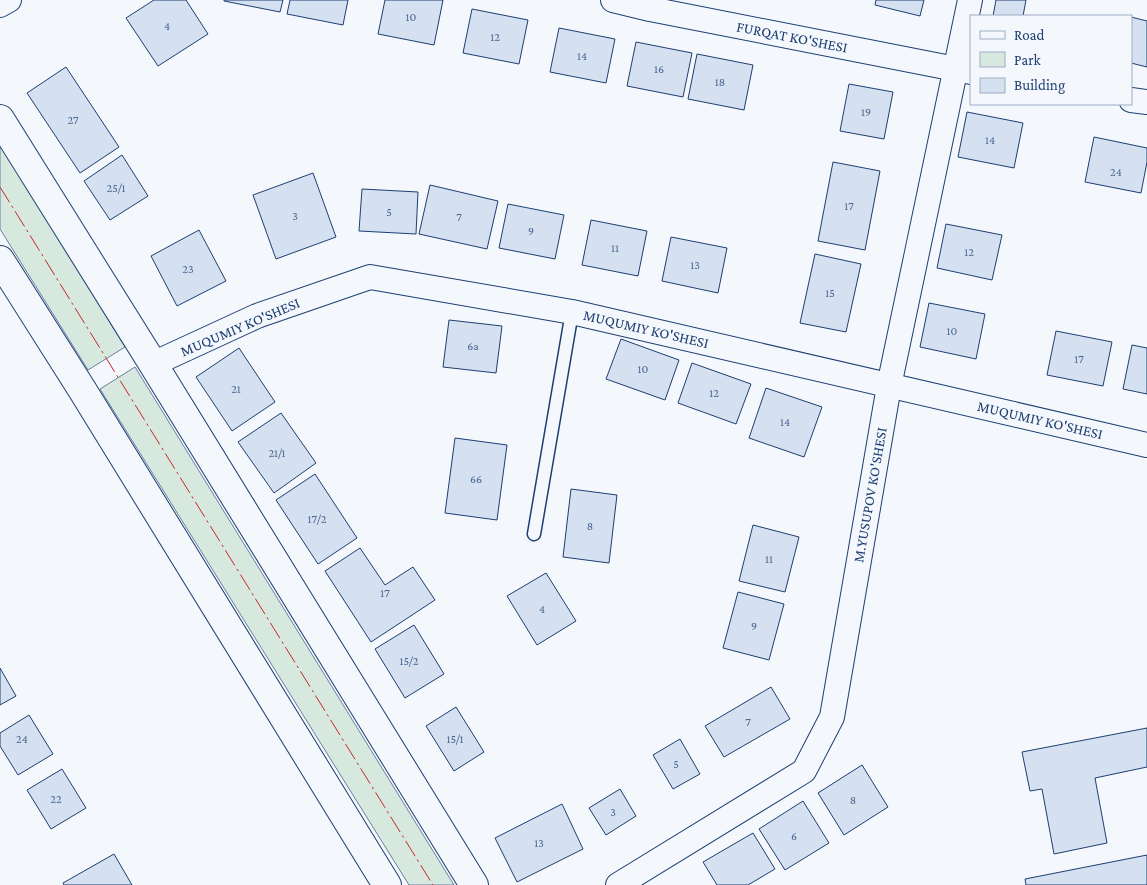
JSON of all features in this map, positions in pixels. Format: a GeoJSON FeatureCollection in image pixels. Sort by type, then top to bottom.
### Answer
{"type":"FeatureCollection","features":[{"type":"Feature","properties":{"kind":"street"},"geometry":{"type":"LineString","coordinates":[[0,5],[10,0]]}},
{"type":"Feature","properties":{"kind":"street","name":"FURQAT KO'SHESI"},"geometry":{"type":"LineString","coordinates":[[614,0],[650,9],[963,71]]}},
{"type":"Feature","properties":{"kind":"street","name":"M.YUSUPOV KO'SHESI"},"geometry":{"type":"LineString","coordinates":[[618,885],[804,771],[832,717],[889,386],[963,71],[970,0]]}},
{"type":"Feature","properties":{"kind":"street"},"geometry":{"type":"LineString","coordinates":[[1132,100],[1147,102]]}},
{"type":"Feature","properties":{"kind":"street"},"geometry":{"type":"LineString","coordinates":[[0,119],[474,885]]}},
{"type":"Feature","properties":{"kind":"street"},"geometry":{"type":"LineString","coordinates":[[0,260],[83,391],[387,885]]}},
{"type":"Feature","properties":{"kind":"street","name":"MUQUMIY KO'SHESI"},"geometry":{"type":"LineString","coordinates":[[153,364],[258,316],[370,277],[572,312],[1147,445]]}},
{"type":"Feature","properties":{"kind":"lane"},"geometry":{"type":"LineString","coordinates":[[534,534],[572,312]]}},
{"type":"Feature","properties":{"kind":"green space"},"geometry":{"type":"Polygon","coordinates":[[[0,144],[125,347],[88,370],[0,229],[0,144]]]}},
{"type":"Feature","properties":{"kind":"green space"},"geometry":{"type":"Polygon","coordinates":[[[135,367],[454,885],[409,885],[100,389],[135,367]]]}},
{"type":"Feature","properties":{"kind":"building"},"geometry":{"type":"Polygon","coordinates":[[[154,0],[186,0],[208,34],[158,66],[126,18],[154,0]]]}},
{"type":"Feature","properties":{"kind":"building"},"geometry":{"type":"Polygon","coordinates":[[[224,0],[283,0],[280,12],[224,0]]]}},
{"type":"Feature","properties":{"kind":"building"},"geometry":{"type":"Polygon","coordinates":[[[290,0],[348,0],[343,25],[287,14],[290,0]]]}},
{"type":"Feature","properties":{"kind":"building"},"geometry":{"type":"Polygon","coordinates":[[[385,0],[443,0],[434,45],[378,34],[385,0]]]}},
{"type":"Feature","properties":{"kind":"building"},"geometry":{"type":"Polygon","coordinates":[[[876,0],[924,0],[920,16],[875,5],[876,0]]]}},
{"type":"Feature","properties":{"kind":"building"},"geometry":{"type":"Polygon","coordinates":[[[996,0],[1026,0],[1023,15],[993,15],[996,0]]]}},
{"type":"Feature","properties":{"kind":"building"},"geometry":{"type":"Polygon","coordinates":[[[472,9],[528,20],[519,64],[463,53],[472,9]]]}},
{"type":"Feature","properties":{"kind":"building"},"geometry":{"type":"Polygon","coordinates":[[[1132,17],[1147,21],[1147,67],[1132,63],[1132,17]]]}},
{"type":"Feature","properties":{"kind":"building"},"geometry":{"type":"Polygon","coordinates":[[[559,28],[615,39],[606,83],[550,72],[559,28]]]}},
{"type":"Feature","properties":{"kind":"building"},"geometry":{"type":"Polygon","coordinates":[[[636,42],[692,53],[683,97],[627,86],[636,42]]]}},
{"type":"Feature","properties":{"kind":"building"},"geometry":{"type":"Polygon","coordinates":[[[697,54],[753,65],[744,110],[688,99],[697,54]]]}},
{"type":"Feature","properties":{"kind":"building"},"geometry":{"type":"Polygon","coordinates":[[[66,67],[119,147],[80,173],[27,93],[66,67]]]}},
{"type":"Feature","properties":{"kind":"building"},"geometry":{"type":"Polygon","coordinates":[[[849,84],[893,92],[884,139],[840,131],[849,84]]]}},
{"type":"Feature","properties":{"kind":"building"},"geometry":{"type":"Polygon","coordinates":[[[967,112],[1023,123],[1014,168],[958,157],[967,112]]]}},
{"type":"Feature","properties":{"kind":"building"},"geometry":{"type":"Polygon","coordinates":[[[1094,137],[1147,148],[1147,162],[1141,193],[1085,182],[1094,137]]]}},
{"type":"Feature","properties":{"kind":"building"},"geometry":{"type":"Polygon","coordinates":[[[122,155],[148,196],[110,220],[84,181],[122,155]]]}},
{"type":"Feature","properties":{"kind":"building"},"geometry":{"type":"Polygon","coordinates":[[[833,162],[880,171],[865,250],[818,241],[833,162]]]}},
{"type":"Feature","properties":{"kind":"building"},"geometry":{"type":"Polygon","coordinates":[[[313,173],[336,237],[276,259],[253,195],[313,173]]]}},
{"type":"Feature","properties":{"kind":"building"},"geometry":{"type":"Polygon","coordinates":[[[430,185],[498,201],[487,249],[419,234],[430,185]]]}},
{"type":"Feature","properties":{"kind":"building"},"geometry":{"type":"Polygon","coordinates":[[[362,189],[418,192],[416,234],[359,231],[362,189]]]}},
{"type":"Feature","properties":{"kind":"building"},"geometry":{"type":"Polygon","coordinates":[[[508,204],[564,215],[555,259],[499,248],[508,204]]]}},
{"type":"Feature","properties":{"kind":"building"},"geometry":{"type":"Polygon","coordinates":[[[591,220],[647,231],[638,276],[582,265],[591,220]]]}},
{"type":"Feature","properties":{"kind":"building"},"geometry":{"type":"Polygon","coordinates":[[[946,224],[1002,235],[992,280],[937,268],[946,224]]]}},
{"type":"Feature","properties":{"kind":"building"},"geometry":{"type":"Polygon","coordinates":[[[199,230],[226,281],[177,306],[151,256],[199,230]]]}},
{"type":"Feature","properties":{"kind":"building"},"geometry":{"type":"Polygon","coordinates":[[[671,237],[727,248],[718,293],[662,281],[671,237]]]}},
{"type":"Feature","properties":{"kind":"building"},"geometry":{"type":"Polygon","coordinates":[[[815,254],[861,264],[846,332],[800,323],[815,254]]]}},
{"type":"Feature","properties":{"kind":"building"},"geometry":{"type":"Polygon","coordinates":[[[929,303],[985,314],[976,359],[920,347],[929,303]]]}},
{"type":"Feature","properties":{"kind":"building"},"geometry":{"type":"Polygon","coordinates":[[[449,320],[502,326],[496,373],[443,367],[449,320]]]}},
{"type":"Feature","properties":{"kind":"building"},"geometry":{"type":"Polygon","coordinates":[[[1056,331],[1112,342],[1103,386],[1047,375],[1056,331]]]}},
{"type":"Feature","properties":{"kind":"building"},"geometry":{"type":"Polygon","coordinates":[[[621,339],[679,360],[665,400],[606,379],[621,339]]]}},
{"type":"Feature","properties":{"kind":"building"},"geometry":{"type":"Polygon","coordinates":[[[1132,345],[1147,348],[1147,394],[1123,389],[1132,345]]]}},
{"type":"Feature","properties":{"kind":"building"},"geometry":{"type":"Polygon","coordinates":[[[239,348],[275,402],[232,431],[196,377],[239,348]]]}},
{"type":"Feature","properties":{"kind":"building"},"geometry":{"type":"Polygon","coordinates":[[[692,363],[751,384],[736,424],[678,403],[692,363]]]}},
{"type":"Feature","properties":{"kind":"building"},"geometry":{"type":"Polygon","coordinates":[[[766,388],[822,407],[804,457],[749,438],[766,388]]]}},
{"type":"Feature","properties":{"kind":"building"},"geometry":{"type":"Polygon","coordinates":[[[281,413],[316,463],[274,493],[238,442],[281,413]]]}},
{"type":"Feature","properties":{"kind":"building"},"geometry":{"type":"Polygon","coordinates":[[[455,438],[507,445],[497,520],[445,513],[455,438]]]}},
{"type":"Feature","properties":{"kind":"building"},"geometry":{"type":"Polygon","coordinates":[[[315,474],[357,538],[318,564],[276,500],[315,474]]]}},
{"type":"Feature","properties":{"kind":"building"},"geometry":{"type":"Polygon","coordinates":[[[571,489],[617,495],[609,563],[563,557],[571,489]]]}},
{"type":"Feature","properties":{"kind":"building"},"geometry":{"type":"Polygon","coordinates":[[[753,525],[799,537],[785,592],[739,581],[753,525]]]}},
{"type":"Feature","properties":{"kind":"building"},"geometry":{"type":"Polygon","coordinates":[[[360,548],[385,585],[413,567],[435,600],[371,642],[325,571],[360,548]]]}},
{"type":"Feature","properties":{"kind":"building"},"geometry":{"type":"Polygon","coordinates":[[[546,573],[576,621],[537,645],[507,596],[546,573]]]}},
{"type":"Feature","properties":{"kind":"building"},"geometry":{"type":"Polygon","coordinates":[[[738,592],[784,604],[769,660],[723,648],[738,592]]]}},
{"type":"Feature","properties":{"kind":"building"},"geometry":{"type":"Polygon","coordinates":[[[414,625],[444,674],[405,698],[375,649],[414,625]]]}},
{"type":"Feature","properties":{"kind":"building"},"geometry":{"type":"Polygon","coordinates":[[[0,668],[16,696],[0,705],[0,668]]]}},
{"type":"Feature","properties":{"kind":"building"},"geometry":{"type":"Polygon","coordinates":[[[771,687],[790,719],[724,757],[705,726],[771,687]]]}},
{"type":"Feature","properties":{"kind":"building"},"geometry":{"type":"Polygon","coordinates":[[[456,707],[484,752],[454,771],[426,726],[456,707]]]}},
{"type":"Feature","properties":{"kind":"building"},"geometry":{"type":"Polygon","coordinates":[[[29,715],[53,754],[18,775],[0,746],[0,733],[29,715]]]}},
{"type":"Feature","properties":{"kind":"building"},"geometry":{"type":"Polygon","coordinates":[[[1147,728],[1147,767],[1095,778],[1107,843],[1054,854],[1042,789],[1030,791],[1022,752],[1147,728]]]}},
{"type":"Feature","properties":{"kind":"building"},"geometry":{"type":"Polygon","coordinates":[[[680,739],[700,774],[673,789],[653,755],[680,739]]]}},
{"type":"Feature","properties":{"kind":"building"},"geometry":{"type":"Polygon","coordinates":[[[862,765],[888,807],[844,835],[818,793],[862,765]]]}},
{"type":"Feature","properties":{"kind":"building"},"geometry":{"type":"Polygon","coordinates":[[[62,769],[86,808],[51,829],[27,790],[62,769]]]}},
{"type":"Feature","properties":{"kind":"building"},"geometry":{"type":"Polygon","coordinates":[[[620,789],[636,816],[606,835],[589,808],[620,789]]]}},
{"type":"Feature","properties":{"kind":"building"},"geometry":{"type":"Polygon","coordinates":[[[803,801],[829,843],[785,870],[759,829],[803,801]]]}},
{"type":"Feature","properties":{"kind":"building"},"geometry":{"type":"Polygon","coordinates":[[[562,804],[583,849],[517,882],[495,838],[562,804]]]}},
{"type":"Feature","properties":{"kind":"building"},"geometry":{"type":"Polygon","coordinates":[[[753,833],[775,869],[748,885],[717,885],[703,862],[753,833]]]}},
{"type":"Feature","properties":{"kind":"building"},"geometry":{"type":"Polygon","coordinates":[[[114,854],[132,885],[64,885],[63,883],[114,854]]]}},
{"type":"Feature","properties":{"kind":"building"},"geometry":{"type":"Polygon","coordinates":[[[1147,855],[1147,885],[1026,885],[1025,879],[1147,855]]]}},
{"type":"Feature","properties":{"kind":"power"},"geometry":{"type":"LineString","coordinates":[[0,187],[433,885]]}}]}
